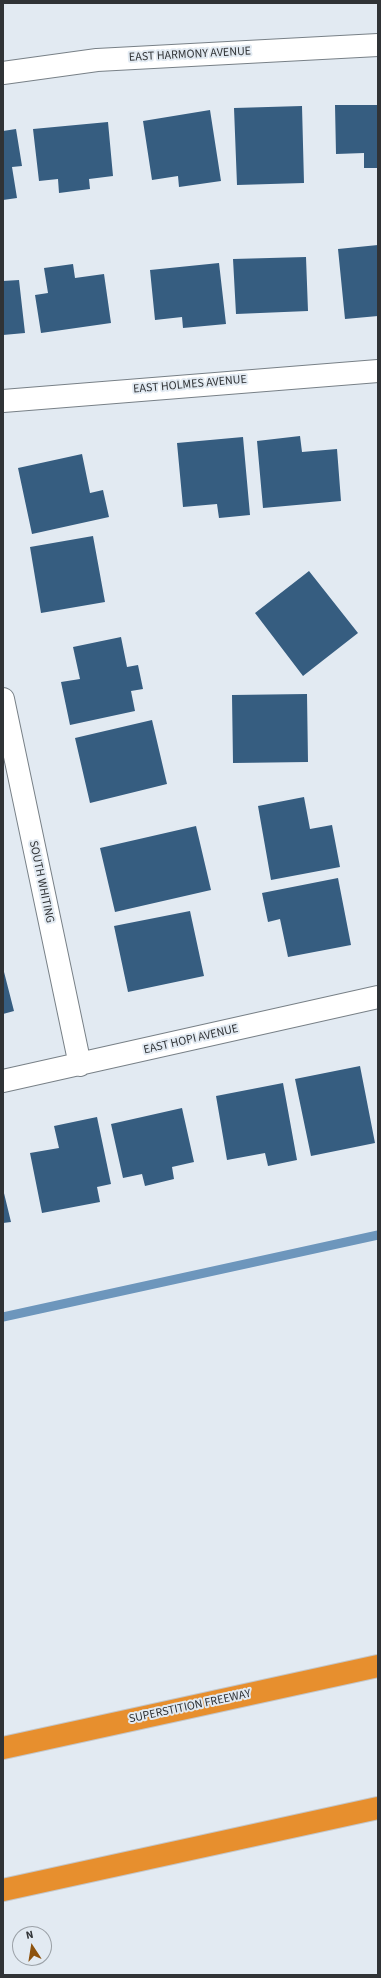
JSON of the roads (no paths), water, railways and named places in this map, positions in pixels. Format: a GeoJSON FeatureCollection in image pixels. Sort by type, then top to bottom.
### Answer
{"type":"FeatureCollection","features":[{"type":"Feature","properties":{"kind":"highway","name":"SUPERSTITION FREEWAY"},"geometry":{"type":"LineString","coordinates":[[3,1748],[378,1666]]}},
{"type":"Feature","properties":{"kind":"highway"},"geometry":{"type":"LineString","coordinates":[[3,1890],[378,1808]]}},
{"type":"Feature","properties":{"kind":"street","name":"EAST HARMONY AVENUE"},"geometry":{"type":"LineString","coordinates":[[3,73],[97,60],[378,45]]}},
{"type":"Feature","properties":{"kind":"street","name":"EAST HOLMES AVENUE"},"geometry":{"type":"LineString","coordinates":[[3,401],[378,371]]}},
{"type":"Feature","properties":{"kind":"street","name":"SOUTH WHITING"},"geometry":{"type":"LineString","coordinates":[[3,699],[6,735],[80,1065]]}},
{"type":"Feature","properties":{"kind":"street","name":"EAST HOPI AVENUE"},"geometry":{"type":"LineString","coordinates":[[3,1081],[80,1065],[378,997]]}},
{"type":"Feature","properties":{"kind":"waterway"},"geometry":{"type":"LineString","coordinates":[[3,1317],[378,1235]]}}]}
